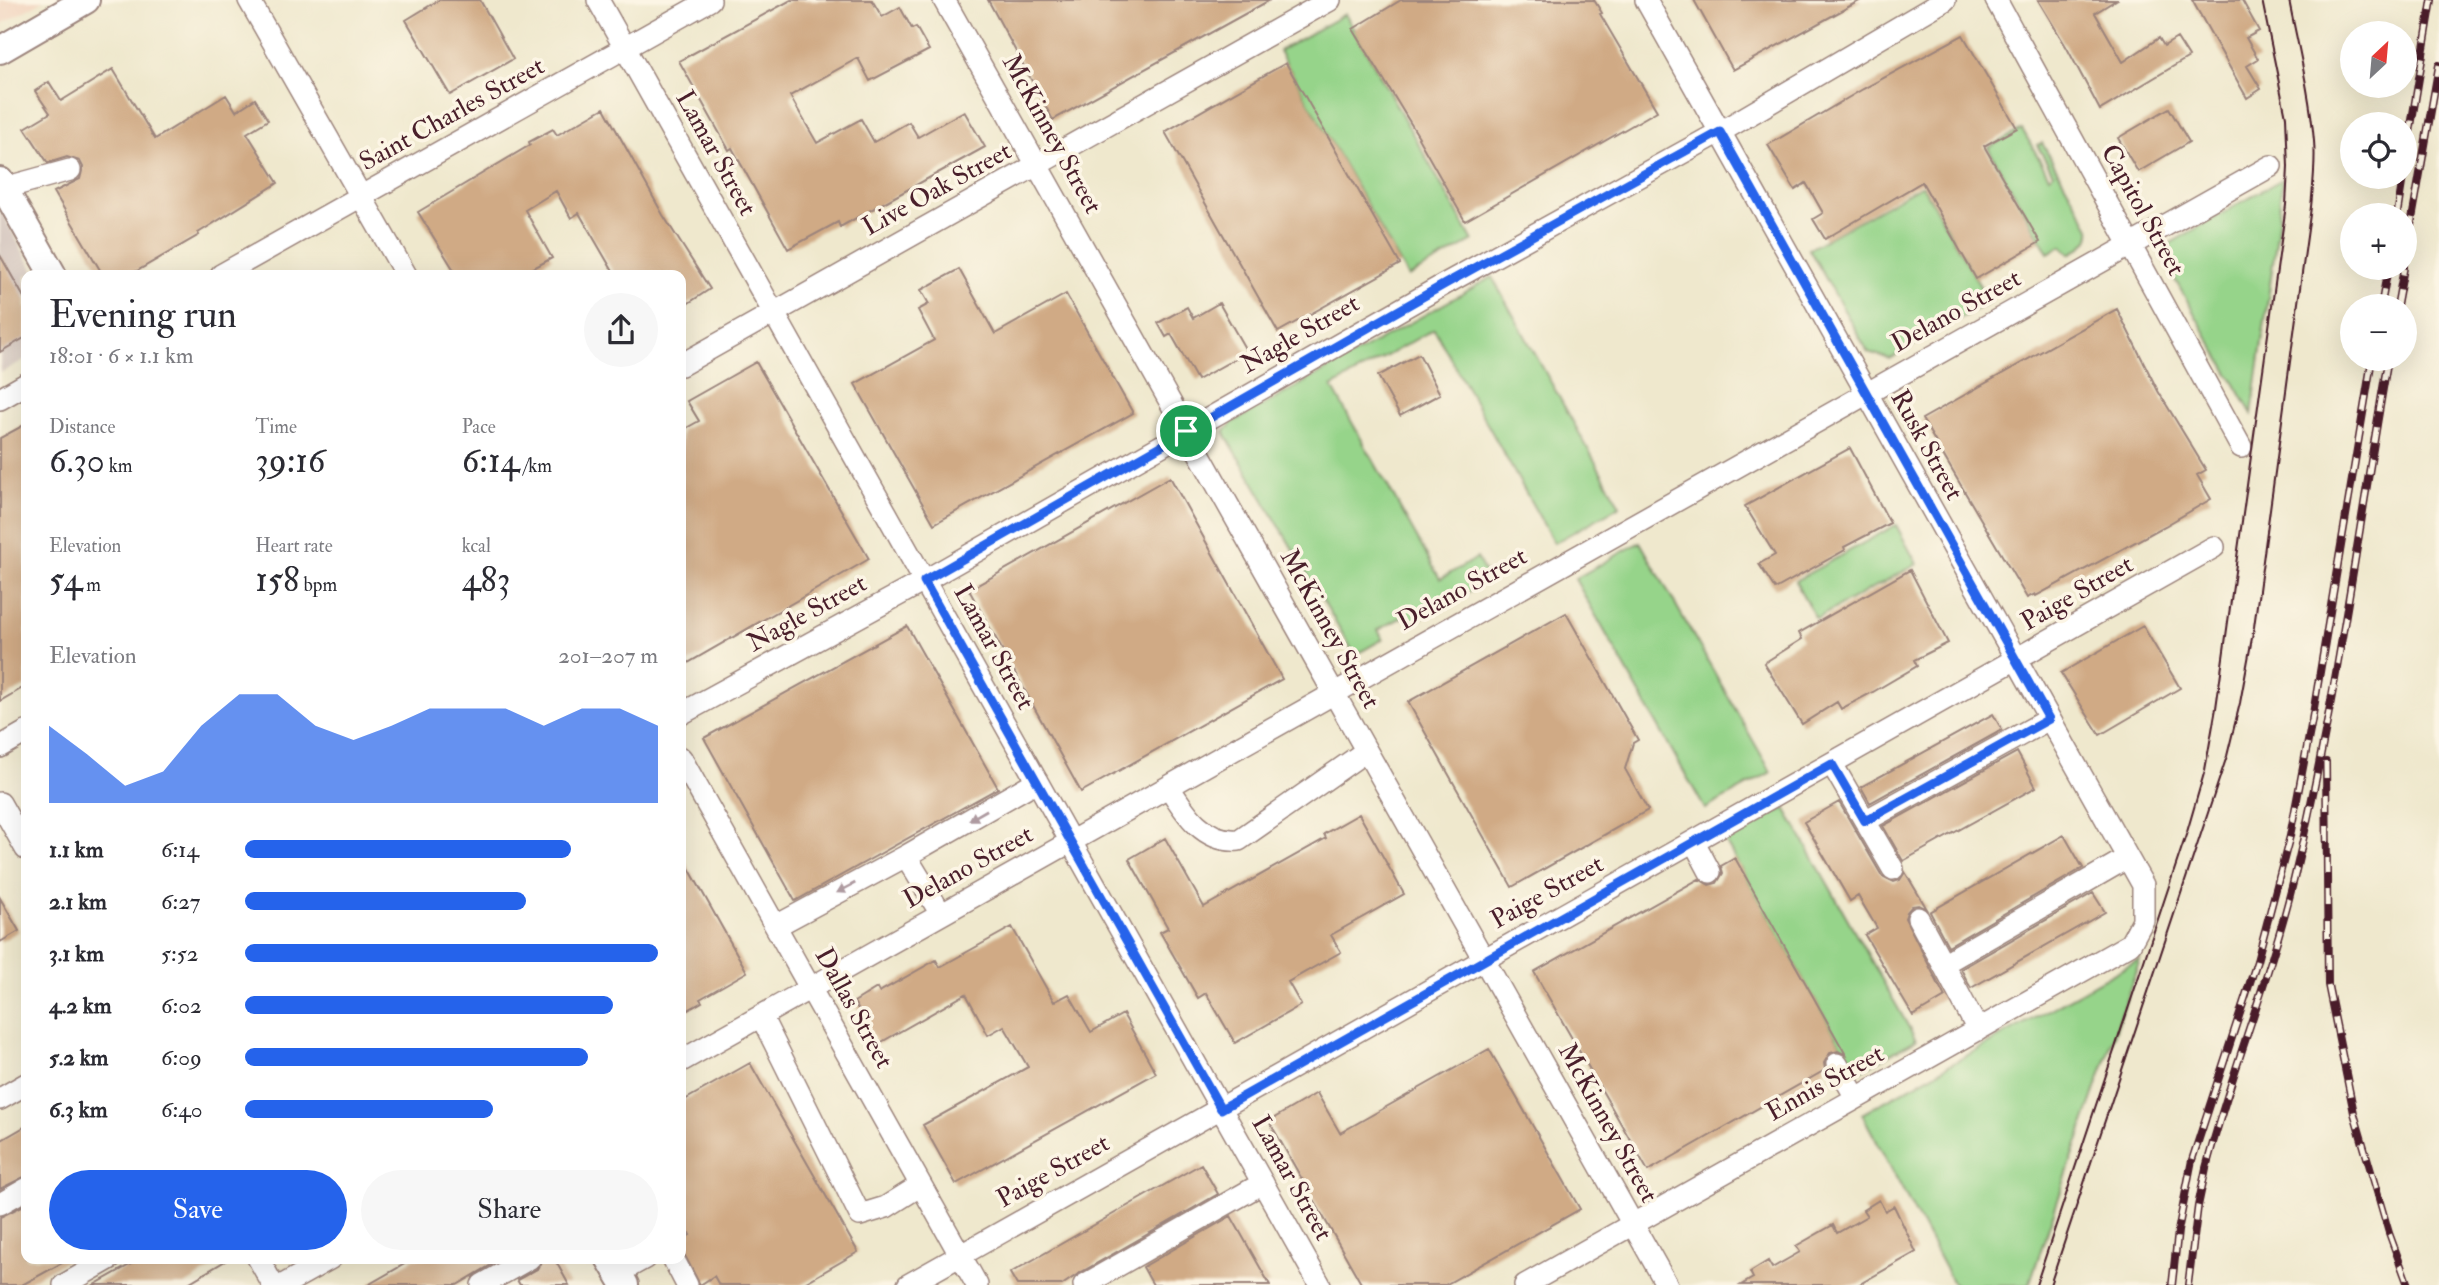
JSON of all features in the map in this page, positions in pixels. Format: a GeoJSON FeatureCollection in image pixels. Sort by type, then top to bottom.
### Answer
{"type":"FeatureCollection","features":[{"type":"Feature","properties":{"kind":"main road"},"geometry":{"type":"LineString","coordinates":[[0,50],[86,0]]}},
{"type":"Feature","properties":{"kind":"main road"},"geometry":{"type":"LineString","coordinates":[[2,184],[51,270]]}},
{"type":"Feature","properties":{"kind":"street"},"geometry":{"type":"LineString","coordinates":[[248,0],[403,270]]}},
{"type":"Feature","properties":{"kind":"street","name":"Lamar Street"},"geometry":{"type":"LineString","coordinates":[[598,0],[1320,1285]]}},
{"type":"Feature","properties":{"kind":"street","name":"Saint Charles Street"},"geometry":{"type":"LineString","coordinates":[[230,270],[710,0]]}},
{"type":"Feature","properties":{"kind":"street","name":"McKinney Street"},"geometry":{"type":"LineString","coordinates":[[944,0],[1667,1285]]}},
{"type":"Feature","properties":{"kind":"street","name":"Live Oak Street"},"geometry":{"type":"LineString","coordinates":[[686,362],[1330,0]]}},
{"type":"Feature","properties":{"kind":"street","name":"Rusk Street"},"geometry":{"type":"LineString","coordinates":[[1646,0],[2143,885],[2143,920]]}},
{"type":"Feature","properties":{"kind":"street","name":"Nagle Street"},"geometry":{"type":"LineString","coordinates":[[686,711],[924,581],[1445,284],[1720,132],[1945,0]]}},
{"type":"Feature","properties":{"kind":"street","name":"Capitol Street"},"geometry":{"type":"LineString","coordinates":[[1996,0],[2241,447]]}},
{"type":"Feature","properties":{"kind":"street","name":"Delano Street"},"geometry":{"type":"LineString","coordinates":[[686,1058],[2271,166]]}},
{"type":"Feature","properties":{"kind":"street"},"geometry":{"type":"LineString","coordinates":[[2,184],[70,170]]}},
{"type":"Feature","properties":{"kind":"street"},"geometry":{"type":"LineString","coordinates":[[0,399],[21,387]]}},
{"type":"Feature","properties":{"kind":"street","name":"Paige Street"},"geometry":{"type":"LineString","coordinates":[[908,1285],[2214,547]]}},
{"type":"Feature","properties":{"kind":"street"},"geometry":{"type":"LineString","coordinates":[[1865,821],[2049,719]]}},
{"type":"Feature","properties":{"kind":"street"},"geometry":{"type":"LineString","coordinates":[[0,747],[21,735]]}},
{"type":"Feature","properties":{"kind":"street"},"geometry":{"type":"LineString","coordinates":[[1169,787],[1187,815],[1201,828],[1229,841],[1239,840],[1366,751]]}},
{"type":"Feature","properties":{"kind":"street"},"geometry":{"type":"LineString","coordinates":[[1832,764],[1893,869]]}},
{"type":"Feature","properties":{"kind":"street","name":"Dallas Street"},"geometry":{"type":"LineString","coordinates":[[686,767],[977,1285]]}},
{"type":"Feature","properties":{"kind":"street"},"geometry":{"type":"LineString","coordinates":[[776,926],[1037,781]]}},
{"type":"Feature","properties":{"kind":"street"},"geometry":{"type":"LineString","coordinates":[[0,803],[21,840]]}},
{"type":"Feature","properties":{"kind":"street"},"geometry":{"type":"LineString","coordinates":[[1694,842],[1710,872]]}},
{"type":"Feature","properties":{"kind":"street"},"geometry":{"type":"LineString","coordinates":[[906,856],[941,914]]}},
{"type":"Feature","properties":{"kind":"street"},"geometry":{"type":"LineString","coordinates":[[1943,964],[2127,858]]}},
{"type":"Feature","properties":{"kind":"street"},"geometry":{"type":"LineString","coordinates":[[1918,918],[1978,1030]]}},
{"type":"Feature","properties":{"kind":"street","name":"Ennis Street"},"geometry":{"type":"LineString","coordinates":[[1525,1285],[2130,944],[2143,920]]}},
{"type":"Feature","properties":{"kind":"street"},"geometry":{"type":"LineString","coordinates":[[761,1016],[860,1215],[886,1207],[921,1185]]}},
{"type":"Feature","properties":{"kind":"street"},"geometry":{"type":"LineString","coordinates":[[1836,1064],[1856,1098]]}},
{"type":"Feature","properties":{"kind":"street"},"geometry":{"type":"LineString","coordinates":[[0,1099],[21,1087]]}},
{"type":"Feature","properties":{"kind":"street"},"geometry":{"type":"LineString","coordinates":[[1084,1285],[1263,1183]]}},
{"type":"Feature","properties":{"kind":"street"},"geometry":{"type":"LineString","coordinates":[[0,1204],[21,1192]]}},
{"type":"Feature","properties":{"kind":"street"},"geometry":{"type":"LineString","coordinates":[[64,1285],[101,1264]]}},
{"type":"Feature","properties":{"kind":"street"},"geometry":{"type":"LineString","coordinates":[[261,1264],[273,1285]]}},
{"type":"Feature","properties":{"kind":"street"},"geometry":{"type":"LineString","coordinates":[[283,1285],[320,1264]]}},
{"type":"Feature","properties":{"kind":"street"},"geometry":{"type":"LineString","coordinates":[[482,1285],[504,1280],[523,1264]]}},
{"type":"Feature","properties":{"kind":"street"},"geometry":{"type":"LineString","coordinates":[[617,1272],[633,1264]]}},
{"type":"Feature","properties":{"kind":"street"},"geometry":{"type":"LineString","coordinates":[[676,1264],[687,1285]]}},
{"type":"Feature","properties":{"kind":"shaded area"},"geometry":{"type":"Polygon","coordinates":[[[0,0],[44,0],[0,25],[0,0]]]}},
{"type":"Feature","properties":{"kind":"shaded area"},"geometry":{"type":"Polygon","coordinates":[[[0,209],[33,270],[21,270],[21,362],[0,373],[0,209]]]}},
{"type":"Feature","properties":{"kind":"green space"},"geometry":{"type":"Polygon","coordinates":[[[1345,14],[1473,241],[1408,277],[1279,51],[1345,14]]]}},
{"type":"Feature","properties":{"kind":"green space"},"geometry":{"type":"Polygon","coordinates":[[[2022,129],[2049,176],[2053,173],[2037,145],[2042,143],[2090,228],[2088,241],[2070,254],[2062,246],[2048,253],[1988,148],[2022,129]]]}},
{"type":"Feature","properties":{"kind":"green space"},"geometry":{"type":"Polygon","coordinates":[[[2282,179],[2252,414],[2166,264],[2165,252],[2171,243],[2282,179]]]}},
{"type":"Feature","properties":{"kind":"green space"},"geometry":{"type":"Polygon","coordinates":[[[1922,185],[1989,302],[1890,359],[1868,352],[1809,249],[1922,185]]]}},
{"type":"Feature","properties":{"kind":"green space"},"geometry":{"type":"Polygon","coordinates":[[[1492,277],[1620,506],[1554,543],[1434,329],[1332,387],[1440,579],[1477,558],[1489,580],[1412,623],[1406,615],[1378,630],[1383,639],[1355,655],[1224,432],[1232,423],[1492,277]]]}},
{"type":"Feature","properties":{"kind":"green space"},"geometry":{"type":"Polygon","coordinates":[[[1896,525],[1917,564],[1816,619],[1795,581],[1896,525]]]}},
{"type":"Feature","properties":{"kind":"green space"},"geometry":{"type":"Polygon","coordinates":[[[1640,542],[1771,772],[1705,809],[1575,579],[1640,542]]]}},
{"type":"Feature","properties":{"kind":"green space"},"geometry":{"type":"Polygon","coordinates":[[[1785,808],[1916,1040],[1856,1073],[1725,841],[1785,808]]]}},
{"type":"Feature","properties":{"kind":"green space"},"geometry":{"type":"Polygon","coordinates":[[[2140,959],[2029,1285],[1954,1285],[1862,1114],[2140,959]]]}},
{"type":"Feature","properties":{"kind":"building"},"geometry":{"type":"Polygon","coordinates":[[[439,0],[480,0],[513,59],[450,95],[406,20],[439,0]]]}},
{"type":"Feature","properties":{"kind":"building"},"geometry":{"type":"Polygon","coordinates":[[[791,0],[872,0],[882,17],[900,7],[912,29],[916,27],[929,50],[870,81],[858,58],[790,96],[817,143],[861,119],[874,142],[909,122],[918,137],[964,111],[985,147],[840,227],[838,222],[788,249],[732,148],[729,150],[679,61],[791,0]]]}},
{"type":"Feature","properties":{"kind":"building"},"geometry":{"type":"Polygon","coordinates":[[[988,0],[1270,0],[1053,120],[988,0]]]}},
{"type":"Feature","properties":{"kind":"building"},"geometry":{"type":"Polygon","coordinates":[[[1401,0],[1594,0],[1657,111],[1465,221],[1419,137],[1353,29],[1401,0]]]}},
{"type":"Feature","properties":{"kind":"building"},"geometry":{"type":"Polygon","coordinates":[[[1694,0],[1861,0],[1733,70],[1694,0]]]}},
{"type":"Feature","properties":{"kind":"building"},"geometry":{"type":"Polygon","coordinates":[[[2038,0],[2116,0],[2095,13],[2123,62],[2159,38],[2164,46],[2177,38],[2189,57],[2100,110],[2038,0]]]}},
{"type":"Feature","properties":{"kind":"building"},"geometry":{"type":"Polygon","coordinates":[[[2192,0],[2242,0],[2259,31],[2246,38],[2258,59],[2247,66],[2261,89],[2247,98],[2192,0]]]}},
{"type":"Feature","properties":{"kind":"building"},"geometry":{"type":"Polygon","coordinates":[[[1963,35],[2017,128],[1984,146],[2040,242],[1976,279],[1922,182],[1825,239],[1813,219],[1823,213],[1806,183],[1795,190],[1768,145],[1963,35]]]}},
{"type":"Feature","properties":{"kind":"building"},"geometry":{"type":"Polygon","coordinates":[[[1286,63],[1400,264],[1278,332],[1165,132],[1286,63]]]}},
{"type":"Feature","properties":{"kind":"building"},"geometry":{"type":"Polygon","coordinates":[[[113,69],[155,139],[226,95],[236,111],[255,99],[268,120],[247,133],[278,183],[198,233],[199,235],[139,270],[100,270],[54,192],[80,179],[83,167],[80,161],[67,157],[48,163],[25,128],[50,113],[35,91],[49,82],[61,101],[113,69]]]}},
{"type":"Feature","properties":{"kind":"building"},"geometry":{"type":"Polygon","coordinates":[[[604,108],[663,215],[710,289],[686,305],[686,270],[612,270],[579,213],[571,218],[556,191],[525,210],[552,258],[530,270],[454,270],[418,212],[530,145],[529,142],[553,129],[557,135],[604,108]]]}},
{"type":"Feature","properties":{"kind":"building"},"geometry":{"type":"Polygon","coordinates":[[[2169,108],[2189,142],[2138,172],[2118,138],[2169,108]]]}},
{"type":"Feature","properties":{"kind":"building"},"geometry":{"type":"Polygon","coordinates":[[[0,255],[21,292],[21,340],[0,352],[0,255]]]}},
{"type":"Feature","properties":{"kind":"building"},"geometry":{"type":"Polygon","coordinates":[[[959,269],[995,334],[1066,294],[1133,413],[934,524],[855,384],[934,340],[918,310],[929,304],[921,290],[959,269]]]}},
{"type":"Feature","properties":{"kind":"building"},"geometry":{"type":"Polygon","coordinates":[[[1219,303],[1247,352],[1197,380],[1171,334],[1166,337],[1158,323],[1187,307],[1193,318],[1219,303]]]}},
{"type":"Feature","properties":{"kind":"building"},"geometry":{"type":"Polygon","coordinates":[[[2117,309],[2158,391],[2206,470],[2197,475],[2211,499],[2036,596],[2035,594],[2027,598],[1922,419],[2117,309]]]}},
{"type":"Feature","properties":{"kind":"building"},"geometry":{"type":"Polygon","coordinates":[[[1419,354],[1440,394],[1400,416],[1378,376],[1419,354]]]}},
{"type":"Feature","properties":{"kind":"building"},"geometry":{"type":"Polygon","coordinates":[[[756,362],[869,559],[686,664],[686,428],[699,421],[687,401],[756,362]]]}},
{"type":"Feature","properties":{"kind":"building"},"geometry":{"type":"Polygon","coordinates":[[[21,427],[21,689],[0,701],[0,438],[21,427]]]}},
{"type":"Feature","properties":{"kind":"building"},"geometry":{"type":"Polygon","coordinates":[[[1850,448],[1890,523],[1775,589],[1759,564],[1775,555],[1745,506],[1850,448]]]}},
{"type":"Feature","properties":{"kind":"building"},"geometry":{"type":"Polygon","coordinates":[[[1170,477],[1282,679],[1081,792],[969,590],[1170,477]]]}},
{"type":"Feature","properties":{"kind":"building"},"geometry":{"type":"Polygon","coordinates":[[[1910,570],[1948,643],[1914,660],[1917,666],[1873,692],[1841,709],[1837,702],[1802,724],[1764,663],[1802,639],[1799,633],[1910,570]]]}},
{"type":"Feature","properties":{"kind":"building"},"geometry":{"type":"Polygon","coordinates":[[[1566,613],[1638,740],[1633,743],[1625,769],[1648,810],[1512,887],[1408,702],[1566,613]]]}},
{"type":"Feature","properties":{"kind":"building"},"geometry":{"type":"Polygon","coordinates":[[[907,626],[998,788],[795,901],[704,738],[907,626]]]}},
{"type":"Feature","properties":{"kind":"building"},"geometry":{"type":"Polygon","coordinates":[[[2143,626],[2180,688],[2100,735],[2061,673],[2143,626]]]}},
{"type":"Feature","properties":{"kind":"building"},"geometry":{"type":"Polygon","coordinates":[[[1993,714],[2002,730],[1870,803],[1861,787],[1993,714]]]}},
{"type":"Feature","properties":{"kind":"building"},"geometry":{"type":"Polygon","coordinates":[[[2017,752],[2036,787],[1903,861],[1883,826],[2017,752]]]}},
{"type":"Feature","properties":{"kind":"building"},"geometry":{"type":"Polygon","coordinates":[[[1839,802],[1882,876],[1894,882],[1900,880],[1905,872],[1927,909],[1919,905],[1912,906],[1905,918],[1945,997],[1913,1016],[1865,935],[1877,928],[1858,896],[1850,901],[1804,822],[1839,802]]]}},
{"type":"Feature","properties":{"kind":"building"},"geometry":{"type":"Polygon","coordinates":[[[1359,814],[1404,894],[1331,935],[1341,952],[1288,982],[1301,1005],[1235,1043],[1206,993],[1198,998],[1160,932],[1168,928],[1129,859],[1165,838],[1204,907],[1326,838],[1324,834],[1359,814]]]}},
{"type":"Feature","properties":{"kind":"building"},"geometry":{"type":"Polygon","coordinates":[[[2064,835],[2083,868],[1948,946],[1930,912],[2064,835]]]}},
{"type":"Feature","properties":{"kind":"building"},"geometry":{"type":"Polygon","coordinates":[[[1735,858],[1846,1055],[1838,1051],[1830,1053],[1824,1063],[1825,1070],[1648,1171],[1534,972],[1699,879],[1709,885],[1717,883],[1723,873],[1721,866],[1735,858]]]}},
{"type":"Feature","properties":{"kind":"building"},"geometry":{"type":"Polygon","coordinates":[[[686,863],[747,972],[700,999],[702,1002],[686,1011],[686,863]]]}},
{"type":"Feature","properties":{"kind":"building"},"geometry":{"type":"Polygon","coordinates":[[[2093,893],[2105,912],[1971,988],[1961,969],[2093,893]]]}},
{"type":"Feature","properties":{"kind":"building"},"geometry":{"type":"Polygon","coordinates":[[[0,898],[19,931],[0,942],[0,898]]]}},
{"type":"Feature","properties":{"kind":"building"},"geometry":{"type":"Polygon","coordinates":[[[1012,927],[1054,1002],[1069,994],[1091,1032],[1123,1014],[1156,1073],[956,1184],[923,1125],[1028,1067],[1004,1026],[988,1035],[966,994],[878,1044],[854,1002],[877,988],[879,992],[936,960],[940,967],[1012,927]]]}},
{"type":"Feature","properties":{"kind":"building"},"geometry":{"type":"Polygon","coordinates":[[[1489,1049],[1580,1209],[1445,1285],[1362,1285],[1269,1121],[1317,1093],[1340,1133],[1489,1049]]]}},
{"type":"Feature","properties":{"kind":"building"},"geometry":{"type":"Polygon","coordinates":[[[750,1063],[858,1252],[801,1285],[719,1285],[714,1276],[700,1285],[686,1258],[686,1237],[690,1235],[686,1227],[686,1099],[750,1063]]]}},
{"type":"Feature","properties":{"kind":"building"},"geometry":{"type":"Polygon","coordinates":[[[21,1129],[21,1178],[0,1189],[0,1141],[21,1129]]]}},
{"type":"Feature","properties":{"kind":"building"},"geometry":{"type":"Polygon","coordinates":[[[1201,1164],[1218,1194],[1062,1285],[1017,1285],[1010,1273],[1201,1164]]]}},
{"type":"Feature","properties":{"kind":"building"},"geometry":{"type":"Polygon","coordinates":[[[1879,1200],[1885,1211],[1894,1206],[1916,1252],[1858,1285],[1741,1285],[1753,1278],[1750,1272],[1768,1261],[1772,1268],[1800,1252],[1796,1246],[1833,1225],[1837,1233],[1867,1216],[1863,1210],[1879,1200]]]}},
{"type":"Feature","properties":{"kind":"building"},"geometry":{"type":"Polygon","coordinates":[[[21,1206],[21,1264],[60,1264],[22,1285],[0,1285],[0,1217],[21,1206]]]}},
{"type":"Feature","properties":{"kind":"building"},"geometry":{"type":"Polygon","coordinates":[[[1231,1216],[1270,1285],[1153,1285],[1143,1267],[1231,1216]]]}},
{"type":"Feature","properties":{"kind":"building"},"geometry":{"type":"Polygon","coordinates":[[[131,1264],[220,1264],[185,1285],[94,1285],[131,1264]]]}},
{"type":"Feature","properties":{"kind":"building"},"geometry":{"type":"Polygon","coordinates":[[[405,1264],[493,1264],[457,1285],[368,1285],[405,1264]]]}},
{"type":"Feature","properties":{"kind":"building"},"geometry":{"type":"Polygon","coordinates":[[[540,1264],[557,1264],[569,1285],[520,1285],[517,1280],[537,1269],[540,1264]]]}},
{"type":"Feature","properties":{"kind":"tram line"},"geometry":{"type":"LineString","coordinates":[[2036,1285],[2187,832],[2205,770],[2216,708],[2286,205],[2286,117],[2262,0]]}},
{"type":"Feature","properties":{"kind":"tram line"},"geometry":{"type":"LineString","coordinates":[[2050,1285],[2227,756],[2240,703],[2254,627],[2314,174],[2315,149],[2310,106],[2289,0]]}},
{"type":"Feature","properties":{"kind":"railway"},"geometry":{"type":"LineString","coordinates":[[2413,112],[2432,0]]}},
{"type":"Feature","properties":{"kind":"railway"},"geometry":{"type":"LineString","coordinates":[[2415,203],[2439,65]]}},
{"type":"Feature","properties":{"kind":"railway"},"geometry":{"type":"LineString","coordinates":[[2399,203],[2401,189]]}},
{"type":"Feature","properties":{"kind":"railway"},"geometry":{"type":"LineString","coordinates":[[2383,294],[2386,280]]}},
{"type":"Feature","properties":{"kind":"railway"},"geometry":{"type":"LineString","coordinates":[[2399,294],[2402,280]]}},
{"type":"Feature","properties":{"kind":"railway"},"geometry":{"type":"LineString","coordinates":[[2172,1285],[2178,1231],[2192,1160],[2257,961],[2290,836],[2370,371]]}},
{"type":"Feature","properties":{"kind":"railway"},"geometry":{"type":"LineString","coordinates":[[2188,1285],[2198,1206],[2206,1168],[2284,916],[2309,815],[2334,685],[2386,371]]}},
{"type":"Feature","properties":{"kind":"railway"},"geometry":{"type":"LineString","coordinates":[[2326,762],[2328,985],[2354,1113],[2389,1233],[2408,1285]]}},
{"type":"Feature","properties":{"kind":"route"},"geometry":{"type":"LineString","coordinates":[[1720,132],[1824,313],[2049,719],[1865,821],[1832,764],[1221,1109],[924,581],[1186,431],[1720,132]]}}]}
